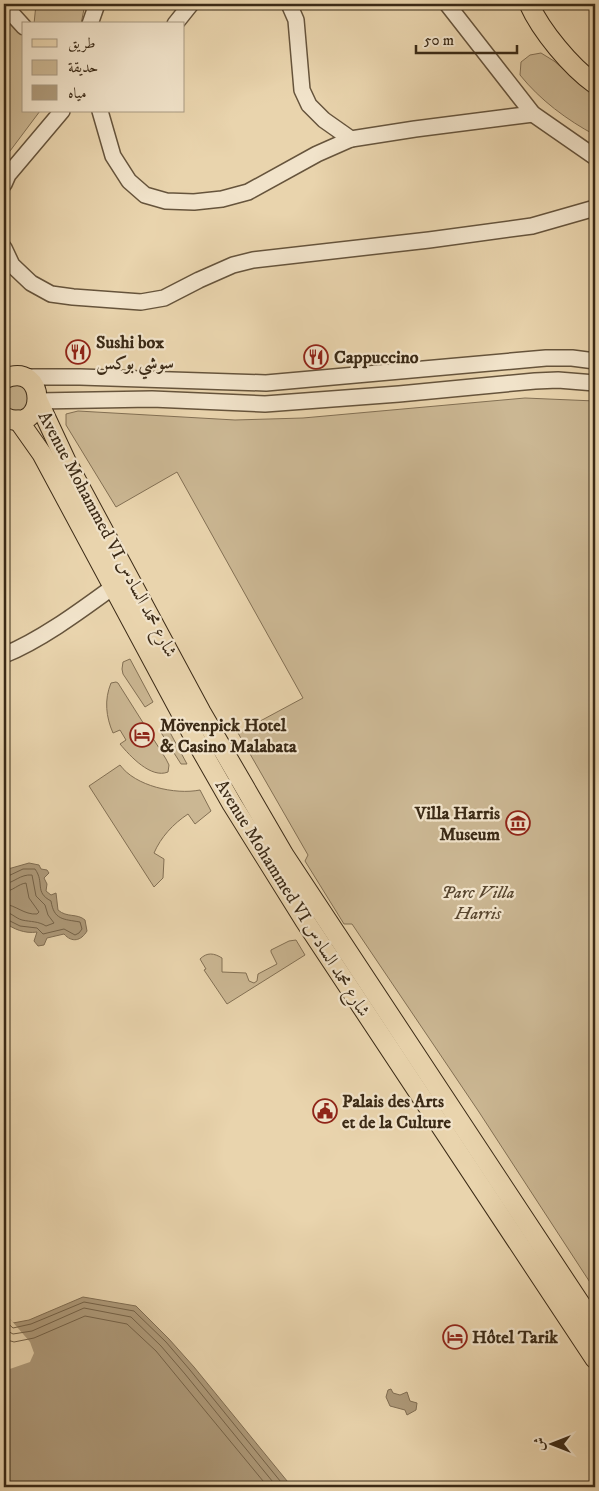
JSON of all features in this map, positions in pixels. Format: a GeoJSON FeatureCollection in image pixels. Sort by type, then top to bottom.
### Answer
{"type":"FeatureCollection","features":[{"type":"Feature","properties":{"kind":"main road"},"geometry":{"type":"LineString","coordinates":[[529,4],[536,20],[581,74],[595,84]]}},
{"type":"Feature","properties":{"kind":"main road"},"geometry":{"type":"LineString","coordinates":[[4,379],[11,376],[24,377]]}},
{"type":"Feature","properties":{"kind":"main road","name":"Avenue Mohammed VI شارع محمد السادس"},"geometry":{"type":"LineString","coordinates":[[24,377],[35,386],[38,401],[66,462],[206,719],[284,855],[595,1326]]}},
{"type":"Feature","properties":{"kind":"main road"},"geometry":{"type":"LineString","coordinates":[[11,419],[32,414],[38,401]]}},
{"type":"Feature","properties":{"kind":"main road","name":"Avenue Mohammed VI شارع محمد السادس"},"geometry":{"type":"LineString","coordinates":[[11,419],[42,454],[196,741],[232,804],[305,921],[595,1359]]}},
{"type":"Feature","properties":{"kind":"street"},"geometry":{"type":"LineString","coordinates":[[91,22],[97,4]]}},
{"type":"Feature","properties":{"kind":"street"},"geometry":{"type":"LineString","coordinates":[[177,22],[191,4]]}},
{"type":"Feature","properties":{"kind":"street"},"geometry":{"type":"LineString","coordinates":[[289,4],[296,20],[302,90],[309,105],[324,120],[352,139]]}},
{"type":"Feature","properties":{"kind":"street"},"geometry":{"type":"LineString","coordinates":[[447,4],[533,114],[595,157]]}},
{"type":"Feature","properties":{"kind":"street"},"geometry":{"type":"LineString","coordinates":[[4,5],[22,25]]}},
{"type":"Feature","properties":{"kind":"street"},"geometry":{"type":"LineString","coordinates":[[4,184],[8,175],[61,112]]}},
{"type":"Feature","properties":{"kind":"street"},"geometry":{"type":"LineString","coordinates":[[100,112],[113,156],[129,181],[145,194],[166,201],[194,202],[222,199],[248,192],[317,154],[352,139],[533,114]]}},
{"type":"Feature","properties":{"kind":"street"},"geometry":{"type":"LineString","coordinates":[[4,248],[12,265],[31,283],[51,294],[140,302],[164,298],[233,265],[253,260],[430,240],[532,226],[595,208]]}},
{"type":"Feature","properties":{"kind":"street"},"geometry":{"type":"LineString","coordinates":[[24,377],[90,377],[266,383],[546,358],[572,358],[595,361]]}},
{"type":"Feature","properties":{"kind":"street"},"geometry":{"type":"LineString","coordinates":[[38,401],[152,399],[265,404],[534,381],[558,380],[595,383]]}},
{"type":"Feature","properties":{"kind":"street"},"geometry":{"type":"LineString","coordinates":[[4,655],[20,649],[113,587]]}},
{"type":"Feature","properties":{"kind":"green space"},"geometry":{"type":"Polygon","coordinates":[[[36,4],[85,4],[81,22],[34,22],[36,4]]]}},
{"type":"Feature","properties":{"kind":"green space"},"geometry":{"type":"Polygon","coordinates":[[[4,13],[22,33],[22,112],[39,112],[4,159],[4,13]]]}},
{"type":"Feature","properties":{"kind":"green space"},"geometry":{"type":"Polygon","coordinates":[[[541,53],[554,61],[595,95],[595,135],[554,109],[520,75],[521,62],[530,55],[541,53]]]}},
{"type":"Feature","properties":{"kind":"green space"},"geometry":{"type":"Polygon","coordinates":[[[21,384],[31,394],[24,411],[8,410],[4,405],[4,389],[7,386],[21,384]]]}},
{"type":"Feature","properties":{"kind":"green space","name":"Parc Villa Harris"},"geometry":{"type":"Polygon","coordinates":[[[525,398],[595,401],[595,1290],[479,1112],[352,924],[344,924],[305,861],[308,855],[238,733],[303,698],[177,472],[116,507],[66,425],[66,414],[78,411],[235,420],[303,418],[525,398]]]}},
{"type":"Feature","properties":{"kind":"green space"},"geometry":{"type":"Polygon","coordinates":[[[130,659],[153,702],[145,707],[123,674],[123,662],[130,659]]]}},
{"type":"Feature","properties":{"kind":"green space"},"geometry":{"type":"Polygon","coordinates":[[[116,682],[166,759],[169,765],[168,772],[155,772],[141,765],[120,744],[126,740],[120,730],[113,733],[107,715],[107,702],[111,683],[116,682]]]}},
{"type":"Feature","properties":{"kind":"green space"},"geometry":{"type":"Polygon","coordinates":[[[166,725],[187,764],[181,764],[160,731],[166,725]]]}},
{"type":"Feature","properties":{"kind":"green space"},"geometry":{"type":"Polygon","coordinates":[[[120,765],[135,778],[156,787],[179,791],[200,790],[211,811],[195,824],[188,814],[177,822],[164,836],[154,853],[164,859],[163,878],[154,887],[89,786],[120,765]]]}},
{"type":"Feature","properties":{"kind":"green space"},"geometry":{"type":"Polygon","coordinates":[[[296,940],[305,955],[227,1004],[204,970],[206,969],[200,959],[208,954],[219,956],[222,958],[222,972],[246,973],[249,981],[254,983],[257,981],[258,974],[277,964],[271,950],[289,941],[296,940]]]}},
{"type":"Feature","properties":{"kind":"water"},"geometry":{"type":"Polygon","coordinates":[[[29,863],[39,865],[41,869],[47,870],[49,873],[44,878],[47,884],[46,891],[51,895],[56,893],[58,910],[85,920],[87,931],[82,937],[73,940],[64,934],[47,938],[44,945],[38,946],[34,941],[37,932],[19,930],[4,922],[4,875],[8,869],[29,863]]]}},
{"type":"Feature","properties":{"kind":"water"},"geometry":{"type":"Polygon","coordinates":[[[83,1297],[136,1306],[194,1367],[292,1487],[4,1487],[4,1313],[13,1323],[29,1320],[83,1297]]]}},
{"type":"Feature","properties":{"kind":"water"},"geometry":{"type":"Polygon","coordinates":[[[391,1389],[393,1393],[400,1395],[407,1392],[410,1401],[417,1403],[416,1410],[407,1415],[405,1410],[390,1406],[386,1397],[388,1390],[391,1389]]]}},
{"type":"Feature","properties":{"kind":"pier"},"geometry":{"type":"Polygon","coordinates":[[[4,1312],[30,1342],[34,1353],[30,1362],[4,1371],[4,1312]]]}},
{"type":"Feature","properties":{"kind":"place","name":"Sushi box سوشي بوكس"},"geometry":{"type":"Point","coordinates":[78,352]}},
{"type":"Feature","properties":{"kind":"place","name":"Cappuccino"},"geometry":{"type":"Point","coordinates":[316,357]}},
{"type":"Feature","properties":{"kind":"place","name":"Mövenpick Hotel & Casino Malabata"},"geometry":{"type":"Point","coordinates":[142,735]}},
{"type":"Feature","properties":{"kind":"place","name":"Villa Harris Museum"},"geometry":{"type":"Point","coordinates":[518,823]}},
{"type":"Feature","properties":{"kind":"place","name":"Palais des Arts et de la Culture"},"geometry":{"type":"Point","coordinates":[325,1111]}},
{"type":"Feature","properties":{"kind":"place","name":"Hôtel Tarik"},"geometry":{"type":"Point","coordinates":[455,1337]}}]}
